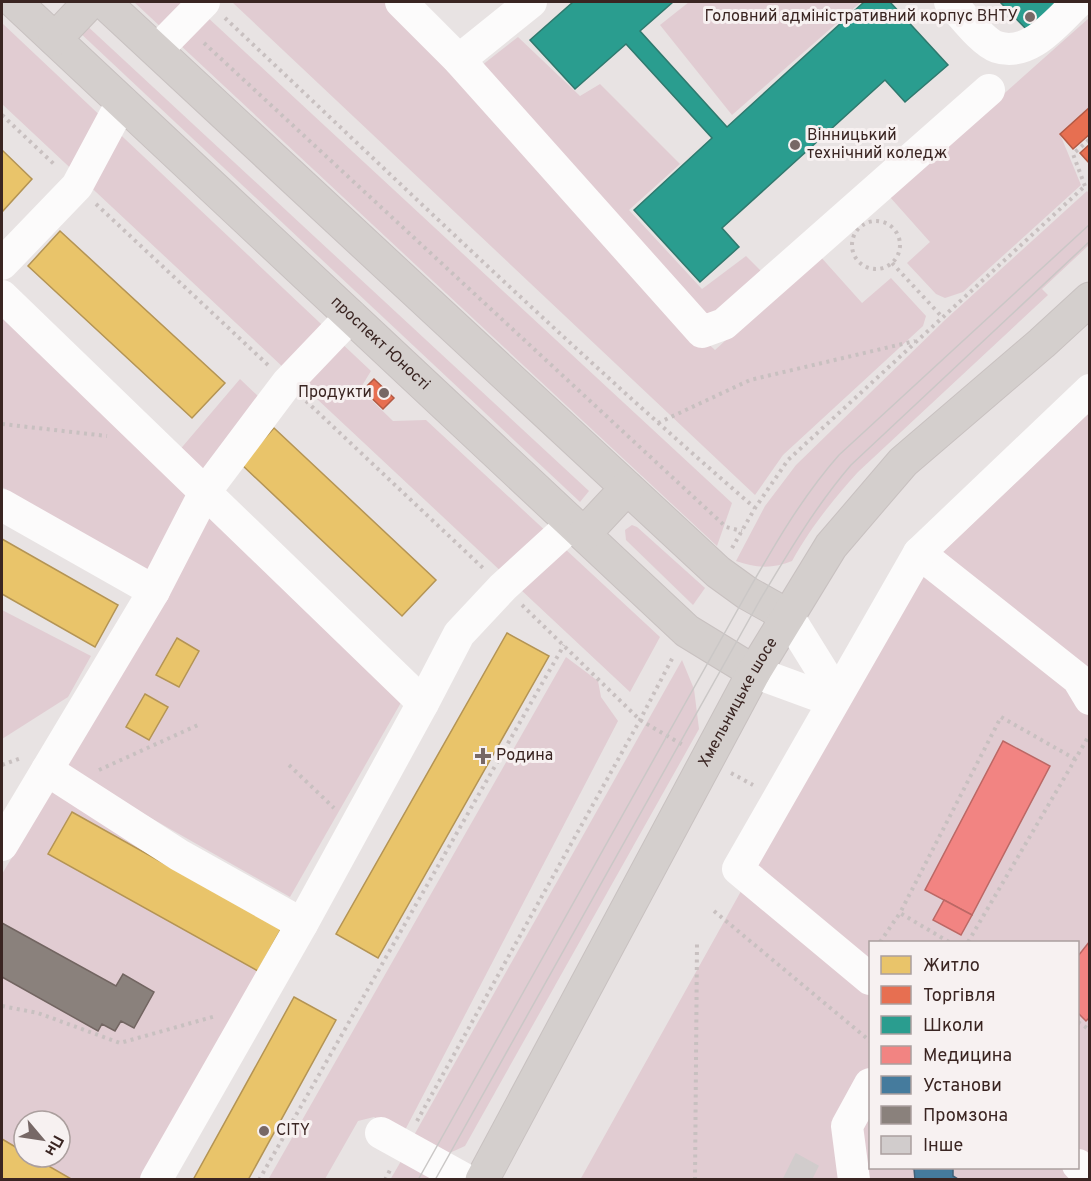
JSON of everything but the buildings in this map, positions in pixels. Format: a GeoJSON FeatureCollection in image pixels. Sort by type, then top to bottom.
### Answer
{"type":"FeatureCollection","features":[{"type":"Feature","properties":{"kind":"main road","name":"проспект Юності"},"geometry":{"type":"LineString","coordinates":[[15,2],[687,631],[754,672]]}},
{"type":"Feature","properties":{"kind":"main road"},"geometry":{"type":"LineString","coordinates":[[55,39],[90,2]]}},
{"type":"Feature","properties":{"kind":"main road"},"geometry":{"type":"LineString","coordinates":[[104,2],[718,572],[788,616]]}},
{"type":"Feature","properties":{"kind":"main road","name":"Хмельницьке шосе"},"geometry":{"type":"LineString","coordinates":[[482,1179],[754,672],[831,546],[903,462],[1042,344],[1089,299]]}},
{"type":"Feature","properties":{"kind":"main road"},"geometry":{"type":"LineString","coordinates":[[578,529],[627,488]]}},
{"type":"Feature","properties":{"kind":"lane"},"geometry":{"type":"LineString","coordinates":[[401,2],[459,60],[702,332],[724,324],[989,90]]}},
{"type":"Feature","properties":{"kind":"lane"},"geometry":{"type":"LineString","coordinates":[[459,60],[531,2]]}},
{"type":"Feature","properties":{"kind":"lane"},"geometry":{"type":"LineString","coordinates":[[950,2],[995,46],[1013,49],[1030,45],[1078,2]]}},
{"type":"Feature","properties":{"kind":"lane"},"geometry":{"type":"LineString","coordinates":[[157,50],[183,24],[214,10]]}},
{"type":"Feature","properties":{"kind":"lane"},"geometry":{"type":"LineString","coordinates":[[2,264],[77,186],[122,102]]}},
{"type":"Feature","properties":{"kind":"lane"},"geometry":{"type":"LineString","coordinates":[[2,296],[423,703]]}},
{"type":"Feature","properties":{"kind":"lane"},"geometry":{"type":"LineString","coordinates":[[2,845],[58,777],[205,492],[287,383],[351,316]]}},
{"type":"Feature","properties":{"kind":"lane"},"geometry":{"type":"LineString","coordinates":[[869,977],[738,869],[919,553],[1089,390]]}},
{"type":"Feature","properties":{"kind":"lane"},"geometry":{"type":"LineString","coordinates":[[2,505],[154,591]]}},
{"type":"Feature","properties":{"kind":"lane"},"geometry":{"type":"LineString","coordinates":[[156,1179],[303,924],[459,634],[502,586],[578,529]]}},
{"type":"Feature","properties":{"kind":"lane"},"geometry":{"type":"LineString","coordinates":[[919,553],[1078,679],[1089,699]]}},
{"type":"Feature","properties":{"kind":"lane"},"geometry":{"type":"LineString","coordinates":[[788,616],[835,698]]}},
{"type":"Feature","properties":{"kind":"lane"},"geometry":{"type":"LineString","coordinates":[[754,672],[835,698]]}},
{"type":"Feature","properties":{"kind":"lane"},"geometry":{"type":"LineString","coordinates":[[58,777],[179,855],[303,924]]}},
{"type":"Feature","properties":{"kind":"lane"},"geometry":{"type":"LineString","coordinates":[[854,1179],[848,1126],[869,1086]]}},
{"type":"Feature","properties":{"kind":"lane"},"geometry":{"type":"LineString","coordinates":[[392,1139],[466,1179]]}},
{"type":"Feature","properties":{"kind":"path"},"geometry":{"type":"LineString","coordinates":[[214,10],[657,423],[755,508]]}},
{"type":"Feature","properties":{"kind":"path"},"geometry":{"type":"LineString","coordinates":[[183,24],[726,527],[742,531]]}},
{"type":"Feature","properties":{"kind":"path"},"geometry":{"type":"LineString","coordinates":[[2,115],[502,586],[640,720]]}},
{"type":"Feature","properties":{"kind":"path"},"geometry":{"type":"LineString","coordinates":[[729,554],[755,508],[788,460],[1087,186],[1073,154],[1089,139]]}},
{"type":"Feature","properties":{"kind":"path"},"geometry":{"type":"LineString","coordinates":[[883,221],[897,232],[900,248],[892,263],[876,269],[868,268],[855,258],[851,241],[859,226],[867,222],[883,221]]}},
{"type":"Feature","properties":{"kind":"path"},"geometry":{"type":"LineString","coordinates":[[892,263],[943,318]]}},
{"type":"Feature","properties":{"kind":"path"},"geometry":{"type":"LineString","coordinates":[[657,423],[750,380],[916,341]]}},
{"type":"Feature","properties":{"kind":"path"},"geometry":{"type":"LineString","coordinates":[[2,424],[153,442]]}},
{"type":"Feature","properties":{"kind":"path"},"geometry":{"type":"LineString","coordinates":[[259,1179],[564,645]]}},
{"type":"Feature","properties":{"kind":"path"},"geometry":{"type":"LineString","coordinates":[[385,1179],[392,1139],[640,720],[674,654]]}},
{"type":"Feature","properties":{"kind":"path"},"geometry":{"type":"LineString","coordinates":[[881,941],[900,913],[1001,717],[1075,759]]}},
{"type":"Feature","properties":{"kind":"path"},"geometry":{"type":"LineString","coordinates":[[58,777],[198,725]]}},
{"type":"Feature","properties":{"kind":"path"},"geometry":{"type":"LineString","coordinates":[[969,941],[1089,734]]}},
{"type":"Feature","properties":{"kind":"path"},"geometry":{"type":"LineString","coordinates":[[289,765],[355,828]]}},
{"type":"Feature","properties":{"kind":"path"},"geometry":{"type":"LineString","coordinates":[[714,911],[869,1040]]}},
{"type":"Feature","properties":{"kind":"path"},"geometry":{"type":"LineString","coordinates":[[900,913],[947,941]]}},
{"type":"Feature","properties":{"kind":"path"},"geometry":{"type":"LineString","coordinates":[[695,1179],[696,942]]}},
{"type":"Feature","properties":{"kind":"path"},"geometry":{"type":"LineString","coordinates":[[2,1006],[38,1013],[120,1043],[256,1005]]}},
{"type":"Feature","properties":{"kind":"shaded area"},"geometry":{"type":"Polygon","coordinates":[[[134,2],[191,2],[732,503],[717,546],[134,2]]]}},
{"type":"Feature","properties":{"kind":"shaded area"},"geometry":{"type":"Polygon","coordinates":[[[232,2],[397,2],[463,80],[518,37],[580,96],[600,84],[680,164],[629,210],[702,289],[746,256],[765,275],[703,339],[715,350],[819,255],[862,303],[891,278],[926,316],[923,326],[783,455],[755,495],[232,2]]]}},
{"type":"Feature","properties":{"kind":"shaded area"},"geometry":{"type":"Polygon","coordinates":[[[689,2],[861,2],[732,115],[660,25],[689,2]]]}},
{"type":"Feature","properties":{"kind":"shaded area"},"geometry":{"type":"Polygon","coordinates":[[[1089,18],[1089,107],[1060,134],[1081,185],[963,292],[945,298],[936,294],[907,263],[930,242],[889,196],[1089,18]]]}},
{"type":"Feature","properties":{"kind":"shaded area"},"geometry":{"type":"Polygon","coordinates":[[[2,23],[371,371],[360,389],[393,421],[426,420],[660,637],[630,692],[2,104],[2,23]]]}},
{"type":"Feature","properties":{"kind":"shaded area"},"geometry":{"type":"Polygon","coordinates":[[[84,23],[589,491],[580,502],[77,30],[84,23]]]}},
{"type":"Feature","properties":{"kind":"shaded area"},"geometry":{"type":"Polygon","coordinates":[[[1087,191],[1089,194],[1089,245],[1042,289],[1048,295],[858,472],[822,515],[792,561],[764,567],[736,561],[765,506],[796,465],[945,320],[1087,191]]]}},
{"type":"Feature","properties":{"kind":"shaded area"},"geometry":{"type":"Polygon","coordinates":[[[2,307],[166,466],[240,379],[261,399],[152,575],[2,487],[2,307]]]}},
{"type":"Feature","properties":{"kind":"shaded area"},"geometry":{"type":"Polygon","coordinates":[[[1089,413],[1089,1179],[580,1180],[745,884],[931,563],[1089,413]]]}},
{"type":"Feature","properties":{"kind":"shaded area"},"geometry":{"type":"Polygon","coordinates":[[[208,509],[403,699],[290,897],[63,768],[208,509]]]}},
{"type":"Feature","properties":{"kind":"shaded area"},"geometry":{"type":"Polygon","coordinates":[[[632,525],[705,588],[693,605],[626,540],[625,530],[632,525]]]}},
{"type":"Feature","properties":{"kind":"shaded area"},"geometry":{"type":"Polygon","coordinates":[[[2,610],[91,656],[68,697],[2,739],[2,610]]]}},
{"type":"Feature","properties":{"kind":"shaded area"},"geometry":{"type":"Polygon","coordinates":[[[566,657],[598,681],[601,697],[618,721],[403,1134],[374,1117],[358,1121],[325,1179],[268,1180],[566,657]]]}},
{"type":"Feature","properties":{"kind":"shaded area"},"geometry":{"type":"Polygon","coordinates":[[[682,660],[694,689],[699,729],[465,1146],[445,1155],[413,1137],[682,660]]]}},
{"type":"Feature","properties":{"kind":"shaded area"},"geometry":{"type":"Polygon","coordinates":[[[52,791],[292,927],[147,1179],[2,1179],[2,874],[52,791]]]}},
{"type":"Feature","properties":{"kind":"shaded area"},"geometry":{"type":"Polygon","coordinates":[[[404,1156],[436,1180],[390,1180],[404,1156]]]}},
{"type":"Feature","properties":{"kind":"tram line"},"geometry":{"type":"LineString","coordinates":[[418,1180],[747,593],[801,504],[839,455],[1090,224]]}},
{"type":"Feature","properties":{"kind":"tram line"},"geometry":{"type":"LineString","coordinates":[[435,1180],[760,600],[814,514],[851,465],[1090,241]]}},
{"type":"Feature","properties":{"kind":"place","name":"Головний адміністративний корпус ВНТУ"},"geometry":{"type":"Point","coordinates":[1030,17]}},
{"type":"Feature","properties":{"kind":"place","name":"Вінницький технічний коледж"},"geometry":{"type":"Point","coordinates":[795,145]}},
{"type":"Feature","properties":{"kind":"place","name":"Продукти"},"geometry":{"type":"Point","coordinates":[384,393]}},
{"type":"Feature","properties":{"kind":"place","name":"Родина"},"geometry":{"type":"Point","coordinates":[483,756]}},
{"type":"Feature","properties":{"kind":"place","name":"CITY"},"geometry":{"type":"Point","coordinates":[264,1131]}}]}
